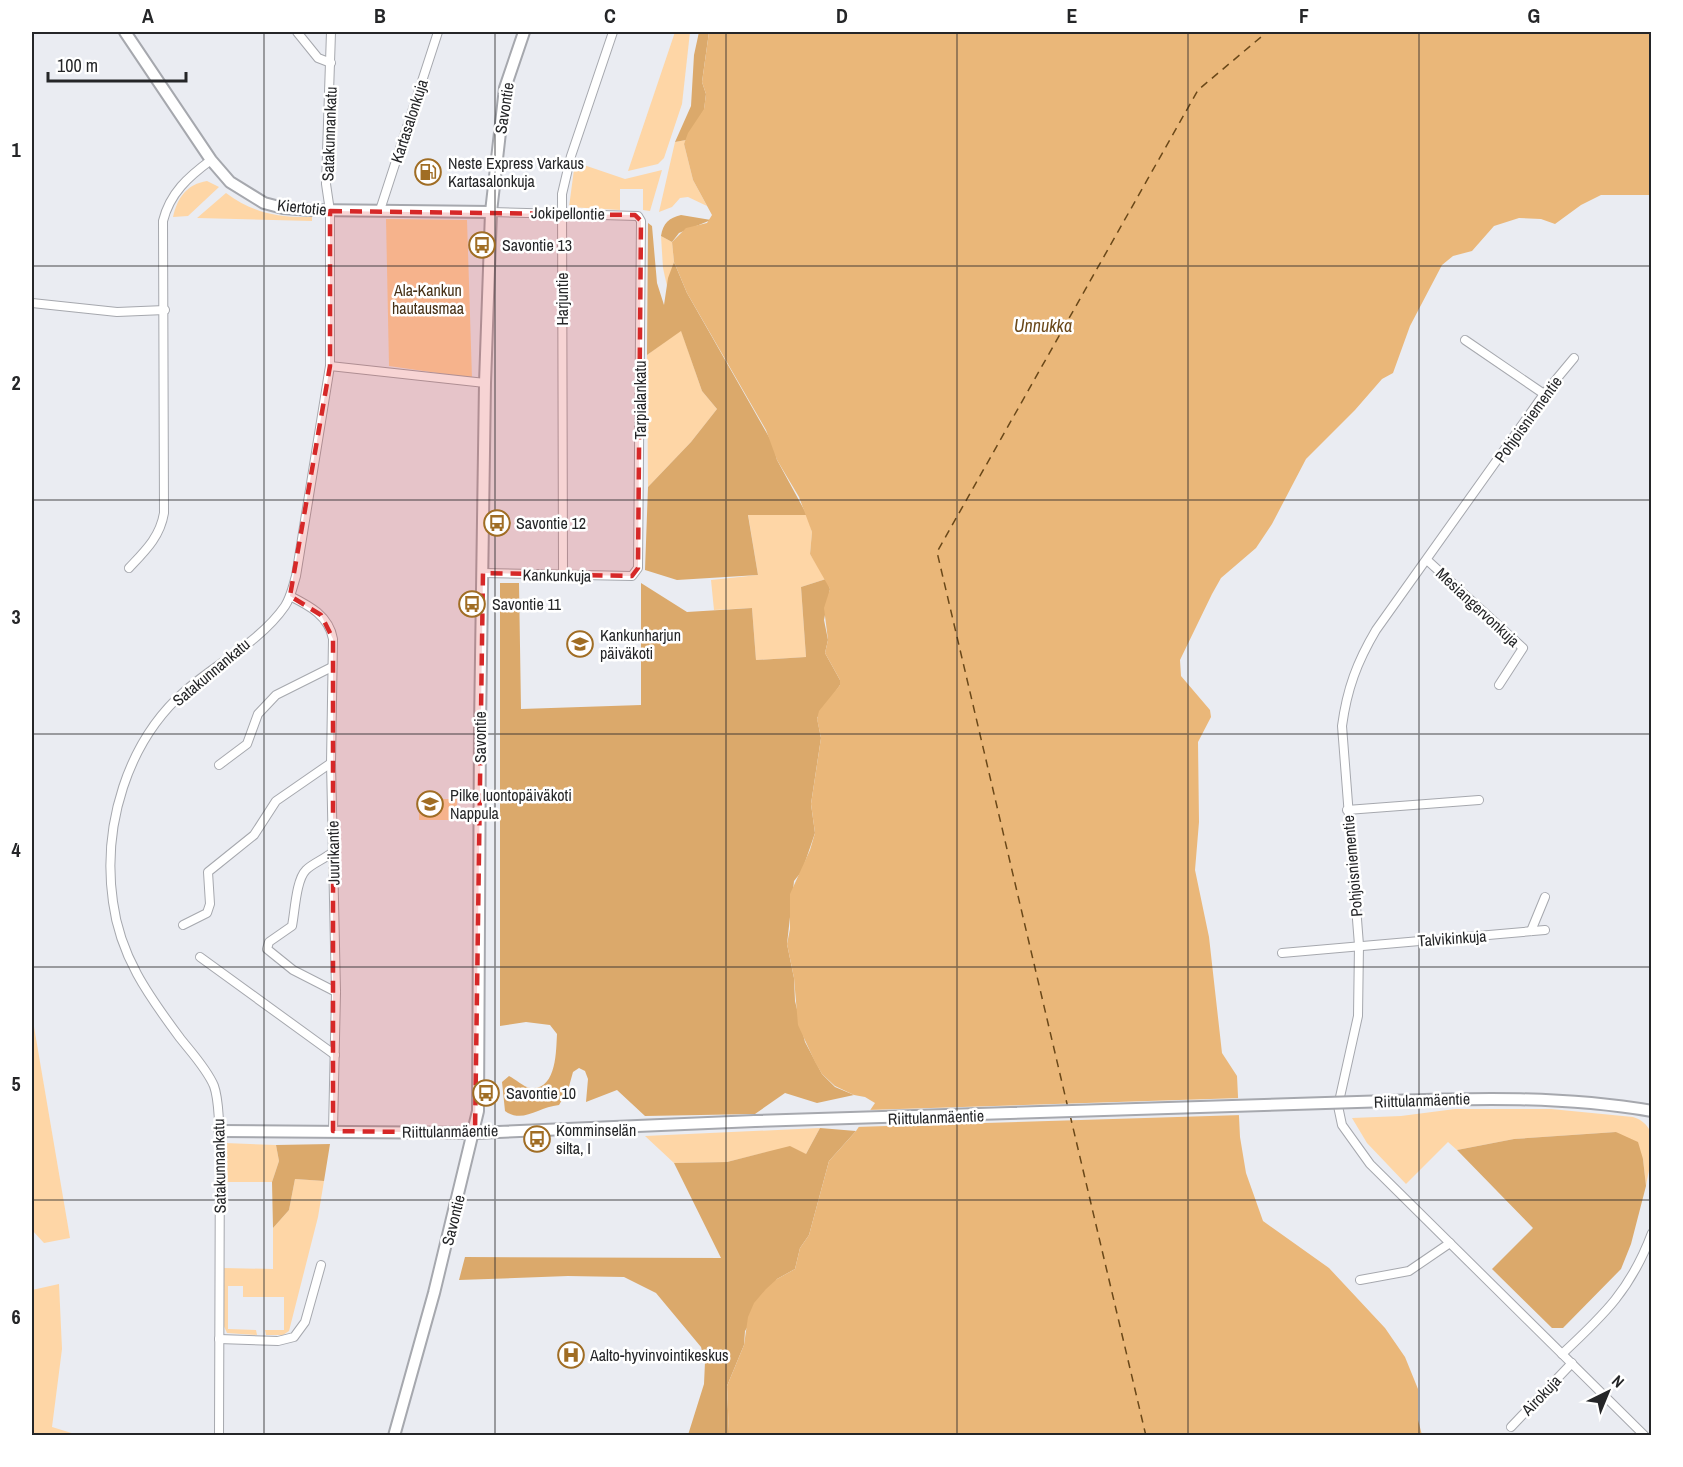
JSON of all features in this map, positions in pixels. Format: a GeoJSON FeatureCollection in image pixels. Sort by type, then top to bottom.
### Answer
{"type":"FeatureCollection","features":[{"type":"Feature","properties":{"kind":"street","name":"Kiertotie"},"geometry":{"type":"LineString","coordinates":[[125,32],[211,160],[230,182],[264,202],[283,208],[330,211],[491,212]]}},
{"type":"Feature","properties":{"kind":"street"},"geometry":{"type":"LineString","coordinates":[[297,32],[318,58],[331,63]]}},
{"type":"Feature","properties":{"kind":"street","name":"Satakunnankatu"},"geometry":{"type":"LineString","coordinates":[[219,1436],[220,1131],[213,1084],[149,997],[119,938],[112,901],[112,835],[122,789],[141,746],[154,727],[184,691],[273,620],[290,596],[296,576],[330,366],[330,211],[326,184],[331,32]]}},
{"type":"Feature","properties":{"kind":"street","name":"Kartasalonkuja"},"geometry":{"type":"LineString","coordinates":[[380,210],[438,32]]}},
{"type":"Feature","properties":{"kind":"street","name":"Savontie"},"geometry":{"type":"LineString","coordinates":[[394,1436],[475,1132],[478,1111],[485,383],[491,212],[505,88],[524,32]]}},
{"type":"Feature","properties":{"kind":"street","name":"Harjuntie"},"geometry":{"type":"LineString","coordinates":[[562,574],[562,213],[566,176],[613,32]]}},
{"type":"Feature","properties":{"kind":"street"},"geometry":{"type":"LineString","coordinates":[[129,568],[155,539],[164,513],[163,221],[166,210],[182,184],[211,160]]}},
{"type":"Feature","properties":{"kind":"street","name":"Jokipellontie"},"geometry":{"type":"LineString","coordinates":[[491,212],[636,214],[641,221]]}},
{"type":"Feature","properties":{"kind":"street","name":"Tarpialankatu"},"geometry":{"type":"LineString","coordinates":[[632,576],[638,568],[640,494],[641,221]]}},
{"type":"Feature","properties":{"kind":"street"},"geometry":{"type":"LineString","coordinates":[[32,303],[117,312],[165,310]]}},
{"type":"Feature","properties":{"kind":"street"},"geometry":{"type":"LineString","coordinates":[[1465,340],[1544,394]]}},
{"type":"Feature","properties":{"kind":"street","name":"Pohjoisniementie"},"geometry":{"type":"LineString","coordinates":[[1574,358],[1544,394],[1376,630],[1358,661],[1347,692],[1342,726],[1359,945],[1358,1016],[1338,1106],[1342,1125],[1370,1164],[1645,1436]]}},
{"type":"Feature","properties":{"kind":"street"},"geometry":{"type":"LineString","coordinates":[[330,366],[485,383]]}},
{"type":"Feature","properties":{"kind":"street","name":"Mesiangervonkuja"},"geometry":{"type":"LineString","coordinates":[[1427,560],[1523,648],[1499,685]]}},
{"type":"Feature","properties":{"kind":"street","name":"Kankunkuja"},"geometry":{"type":"LineString","coordinates":[[483,573],[632,576]]}},
{"type":"Feature","properties":{"kind":"street","name":"Juurikantie"},"geometry":{"type":"LineString","coordinates":[[290,596],[309,606],[328,624],[333,639],[331,763],[336,992],[333,1131]]}},
{"type":"Feature","properties":{"kind":"street"},"geometry":{"type":"LineString","coordinates":[[219,765],[247,744],[258,714],[276,695],[332,667]]}},
{"type":"Feature","properties":{"kind":"street"},"geometry":{"type":"LineString","coordinates":[[183,925],[207,913],[210,904],[208,872],[255,835],[276,801],[331,763]]}},
{"type":"Feature","properties":{"kind":"street"},"geometry":{"type":"LineString","coordinates":[[1347,810],[1479,800]]}},
{"type":"Feature","properties":{"kind":"street"},"geometry":{"type":"LineString","coordinates":[[334,851],[306,870],[298,881],[298,901],[292,926],[269,942],[267,949],[293,970],[336,992]]}},
{"type":"Feature","properties":{"kind":"street"},"geometry":{"type":"LineString","coordinates":[[1531,931],[1545,897]]}},
{"type":"Feature","properties":{"kind":"street","name":"Talvikinkuja"},"geometry":{"type":"LineString","coordinates":[[1282,953],[1545,930]]}},
{"type":"Feature","properties":{"kind":"street"},"geometry":{"type":"LineString","coordinates":[[200,957],[335,1055]]}},
{"type":"Feature","properties":{"kind":"street","name":"Riittulanmäentie"},"geometry":{"type":"LineString","coordinates":[[220,1131],[475,1132],[755,1121],[1534,1098],[1600,1102],[1652,1111]]}},
{"type":"Feature","properties":{"kind":"street"},"geometry":{"type":"LineString","coordinates":[[1562,1354],[1620,1296],[1643,1256],[1652,1233]]}},
{"type":"Feature","properties":{"kind":"street"},"geometry":{"type":"LineString","coordinates":[[1360,1281],[1409,1271],[1450,1243]]}},
{"type":"Feature","properties":{"kind":"street"},"geometry":{"type":"LineString","coordinates":[[219,1340],[278,1341],[294,1337],[303,1328],[321,1265]]}},
{"type":"Feature","properties":{"kind":"street","name":"Airokuja"},"geometry":{"type":"LineString","coordinates":[[1511,1427],[1572,1363]]}},
{"type":"Feature","properties":{"kind":"highlighted area"},"geometry":{"type":"Polygon","coordinates":[[[330,211],[635,215],[641,221],[638,568],[632,576],[483,573],[475,1133],[333,1131],[333,639],[321,615],[290,596],[330,366],[330,211]]]}},
{"type":"Feature","properties":{"kind":"green space"},"geometry":{"type":"Polygon","coordinates":[[[675,32],[690,32],[682,104],[664,158],[658,164],[628,171],[675,32]]]}},
{"type":"Feature","properties":{"kind":"green space"},"geometry":{"type":"Polygon","coordinates":[[[686,140],[684,144],[693,180],[707,206],[688,197],[680,198],[672,207],[659,212],[675,142],[686,140]]]}},
{"type":"Feature","properties":{"kind":"green space"},"geometry":{"type":"Polygon","coordinates":[[[575,162],[625,179],[662,170],[650,211],[643,210],[643,189],[620,189],[620,210],[569,207],[575,162]]]}},
{"type":"Feature","properties":{"kind":"green space"},"geometry":{"type":"Polygon","coordinates":[[[207,181],[219,187],[188,216],[173,217],[184,193],[194,185],[207,181]]]}},
{"type":"Feature","properties":{"kind":"green space"},"geometry":{"type":"Polygon","coordinates":[[[226,193],[256,210],[277,215],[312,217],[312,221],[197,218],[226,193]]]}},
{"type":"Feature","properties":{"kind":"green space","name":"Ala-Kankun hautausmaa"},"geometry":{"type":"Polygon","coordinates":[[[386,219],[467,220],[472,378],[389,366],[386,219]]]}},
{"type":"Feature","properties":{"kind":"green space"},"geometry":{"type":"Polygon","coordinates":[[[661,236],[672,242],[674,262],[667,286],[663,268],[661,236]]]}},
{"type":"Feature","properties":{"kind":"green space"},"geometry":{"type":"Polygon","coordinates":[[[681,330],[702,391],[717,409],[691,442],[648,487],[647,355],[681,330]]]}},
{"type":"Feature","properties":{"kind":"green space"},"geometry":{"type":"Polygon","coordinates":[[[748,514],[807,515],[812,532],[810,554],[826,579],[801,587],[806,657],[756,660],[752,608],[714,610],[711,580],[758,575],[748,514]]]}},
{"type":"Feature","properties":{"kind":"green space"},"geometry":{"type":"Polygon","coordinates":[[[419,799],[457,799],[457,820],[419,820],[419,799]]]}},
{"type":"Feature","properties":{"kind":"green space"},"geometry":{"type":"Polygon","coordinates":[[[32,1015],[70,1238],[44,1243],[32,1230],[32,1015]]]}},
{"type":"Feature","properties":{"kind":"green space"},"geometry":{"type":"Polygon","coordinates":[[[1455,1109],[1551,1109],[1633,1117],[1649,1128],[1652,1137],[1652,1156],[1646,1186],[1643,1159],[1616,1132],[1514,1139],[1457,1150],[1448,1142],[1406,1184],[1367,1143],[1352,1118],[1401,1116],[1455,1109]]]}},
{"type":"Feature","properties":{"kind":"green space"},"geometry":{"type":"Polygon","coordinates":[[[820,1128],[806,1154],[767,1152],[727,1162],[674,1163],[645,1136],[820,1128]]]}},
{"type":"Feature","properties":{"kind":"green space"},"geometry":{"type":"Polygon","coordinates":[[[225,1143],[276,1145],[279,1161],[272,1182],[224,1182],[225,1143]]]}},
{"type":"Feature","properties":{"kind":"green space"},"geometry":{"type":"Polygon","coordinates":[[[295,1179],[324,1181],[318,1217],[289,1331],[283,1335],[266,1335],[265,1330],[284,1330],[284,1297],[243,1297],[243,1286],[228,1286],[228,1329],[256,1330],[257,1335],[227,1333],[223,1324],[224,1268],[273,1269],[273,1228],[289,1210],[295,1179]]]}},
{"type":"Feature","properties":{"kind":"green space"},"geometry":{"type":"Polygon","coordinates":[[[59,1284],[62,1349],[52,1427],[78,1435],[32,1436],[32,1290],[59,1284]]]}},
{"type":"Feature","properties":{"kind":"shaded area"},"geometry":{"type":"Polygon","coordinates":[[[699,32],[709,32],[702,82],[706,94],[704,110],[686,140],[675,142],[691,106],[694,55],[699,32]]]}},
{"type":"Feature","properties":{"kind":"shaded area"},"geometry":{"type":"Polygon","coordinates":[[[681,215],[711,220],[679,233],[672,242],[661,236],[667,222],[681,215]]]}},
{"type":"Feature","properties":{"kind":"shaded area"},"geometry":{"type":"Polygon","coordinates":[[[648,223],[652,226],[657,283],[664,305],[668,278],[674,262],[687,293],[773,444],[777,460],[807,515],[748,515],[758,575],[677,580],[645,570],[648,487],[691,442],[717,409],[702,391],[681,331],[647,355],[648,223]]]}},
{"type":"Feature","properties":{"kind":"shaded area"},"geometry":{"type":"Polygon","coordinates":[[[826,579],[830,589],[824,620],[828,640],[825,653],[840,680],[840,685],[817,718],[821,738],[811,804],[815,833],[802,871],[794,881],[787,944],[794,978],[795,1001],[805,1042],[822,1074],[835,1087],[854,1095],[817,1103],[785,1093],[755,1114],[645,1116],[617,1090],[586,1102],[588,1079],[585,1071],[579,1068],[573,1072],[568,1090],[559,1105],[518,1116],[505,1111],[502,1082],[509,1076],[530,1088],[539,1087],[545,1083],[553,1068],[557,1034],[550,1025],[526,1022],[500,1026],[500,583],[519,583],[521,709],[641,705],[641,583],[687,612],[752,608],[756,660],[806,657],[801,587],[826,579]]]}},
{"type":"Feature","properties":{"kind":"shaded area"},"geometry":{"type":"Polygon","coordinates":[[[820,1128],[856,1131],[829,1161],[809,1235],[800,1248],[795,1269],[777,1279],[745,1331],[744,1345],[727,1386],[729,1435],[688,1435],[704,1384],[705,1362],[701,1347],[656,1293],[624,1277],[568,1276],[459,1280],[465,1257],[721,1258],[674,1163],[727,1162],[790,1146],[806,1154],[820,1128]]]}},
{"type":"Feature","properties":{"kind":"shaded area"},"geometry":{"type":"Polygon","coordinates":[[[1616,1132],[1638,1142],[1643,1159],[1646,1186],[1631,1244],[1621,1269],[1563,1328],[1552,1328],[1492,1269],[1533,1228],[1457,1150],[1514,1139],[1616,1132]]]}},
{"type":"Feature","properties":{"kind":"shaded area"},"geometry":{"type":"Polygon","coordinates":[[[330,1144],[324,1181],[295,1179],[289,1210],[273,1228],[272,1182],[279,1161],[276,1145],[330,1144]]]}},
{"type":"Feature","properties":{"kind":"water","name":"Unnukka"},"geometry":{"type":"Polygon","coordinates":[[[709,32],[1651,32],[1651,195],[1601,195],[1581,205],[1555,224],[1541,219],[1519,218],[1494,226],[1472,251],[1453,256],[1442,265],[1410,326],[1393,373],[1382,379],[1306,459],[1272,524],[1256,548],[1221,578],[1180,660],[1181,676],[1210,710],[1211,717],[1198,742],[1199,822],[1195,870],[1209,937],[1222,1053],[1237,1076],[1240,1137],[1246,1173],[1263,1221],[1329,1268],[1385,1328],[1405,1357],[1418,1389],[1418,1420],[1422,1435],[729,1435],[727,1386],[744,1345],[748,1317],[754,1303],[777,1279],[795,1269],[800,1248],[809,1235],[829,1161],[856,1131],[875,1103],[835,1086],[822,1074],[815,1062],[798,1025],[794,978],[787,944],[790,929],[790,894],[810,850],[815,833],[811,804],[821,738],[817,719],[819,711],[840,685],[840,680],[825,653],[828,640],[824,608],[830,589],[810,554],[812,532],[799,497],[777,460],[766,430],[687,293],[674,262],[672,242],[686,228],[707,223],[712,215],[693,180],[684,144],[688,133],[704,109],[706,94],[702,82],[709,32]]]}},
{"type":"Feature","properties":{"kind":"pier"},"geometry":{"type":"Polygon","coordinates":[[[1241,1098],[1242,1115],[855,1127],[867,1110],[1241,1098]]]}},
{"type":"Feature","properties":{"kind":"ferry route"},"geometry":{"type":"LineString","coordinates":[[1068,1108],[937,552],[1198,90],[1267,32]]}},
{"type":"Feature","properties":{"kind":"ferry route"},"geometry":{"type":"LineString","coordinates":[[1070,1115],[1146,1436]]}},
{"type":"Feature","properties":{"kind":"place","name":"Neste Express Varkaus Kartasalonkuja"},"geometry":{"type":"Point","coordinates":[428,172]}},
{"type":"Feature","properties":{"kind":"place","name":"Savontie 13"},"geometry":{"type":"Point","coordinates":[482,245]}},
{"type":"Feature","properties":{"kind":"place","name":"Savontie 12"},"geometry":{"type":"Point","coordinates":[497,523]}},
{"type":"Feature","properties":{"kind":"place","name":"Savontie 11"},"geometry":{"type":"Point","coordinates":[472,604]}},
{"type":"Feature","properties":{"kind":"place","name":"Kankunharjun päiväkoti"},"geometry":{"type":"Point","coordinates":[580,644]}},
{"type":"Feature","properties":{"kind":"place","name":"Pilke luontopäiväkoti Nappula"},"geometry":{"type":"Point","coordinates":[430,804]}},
{"type":"Feature","properties":{"kind":"place","name":"Savontie 10"},"geometry":{"type":"Point","coordinates":[486,1093]}},
{"type":"Feature","properties":{"kind":"place","name":"Komminselän silta, I"},"geometry":{"type":"Point","coordinates":[537,1139]}},
{"type":"Feature","properties":{"kind":"place","name":"Aalto-hyvinvointikeskus"},"geometry":{"type":"Point","coordinates":[571,1355]}}]}
